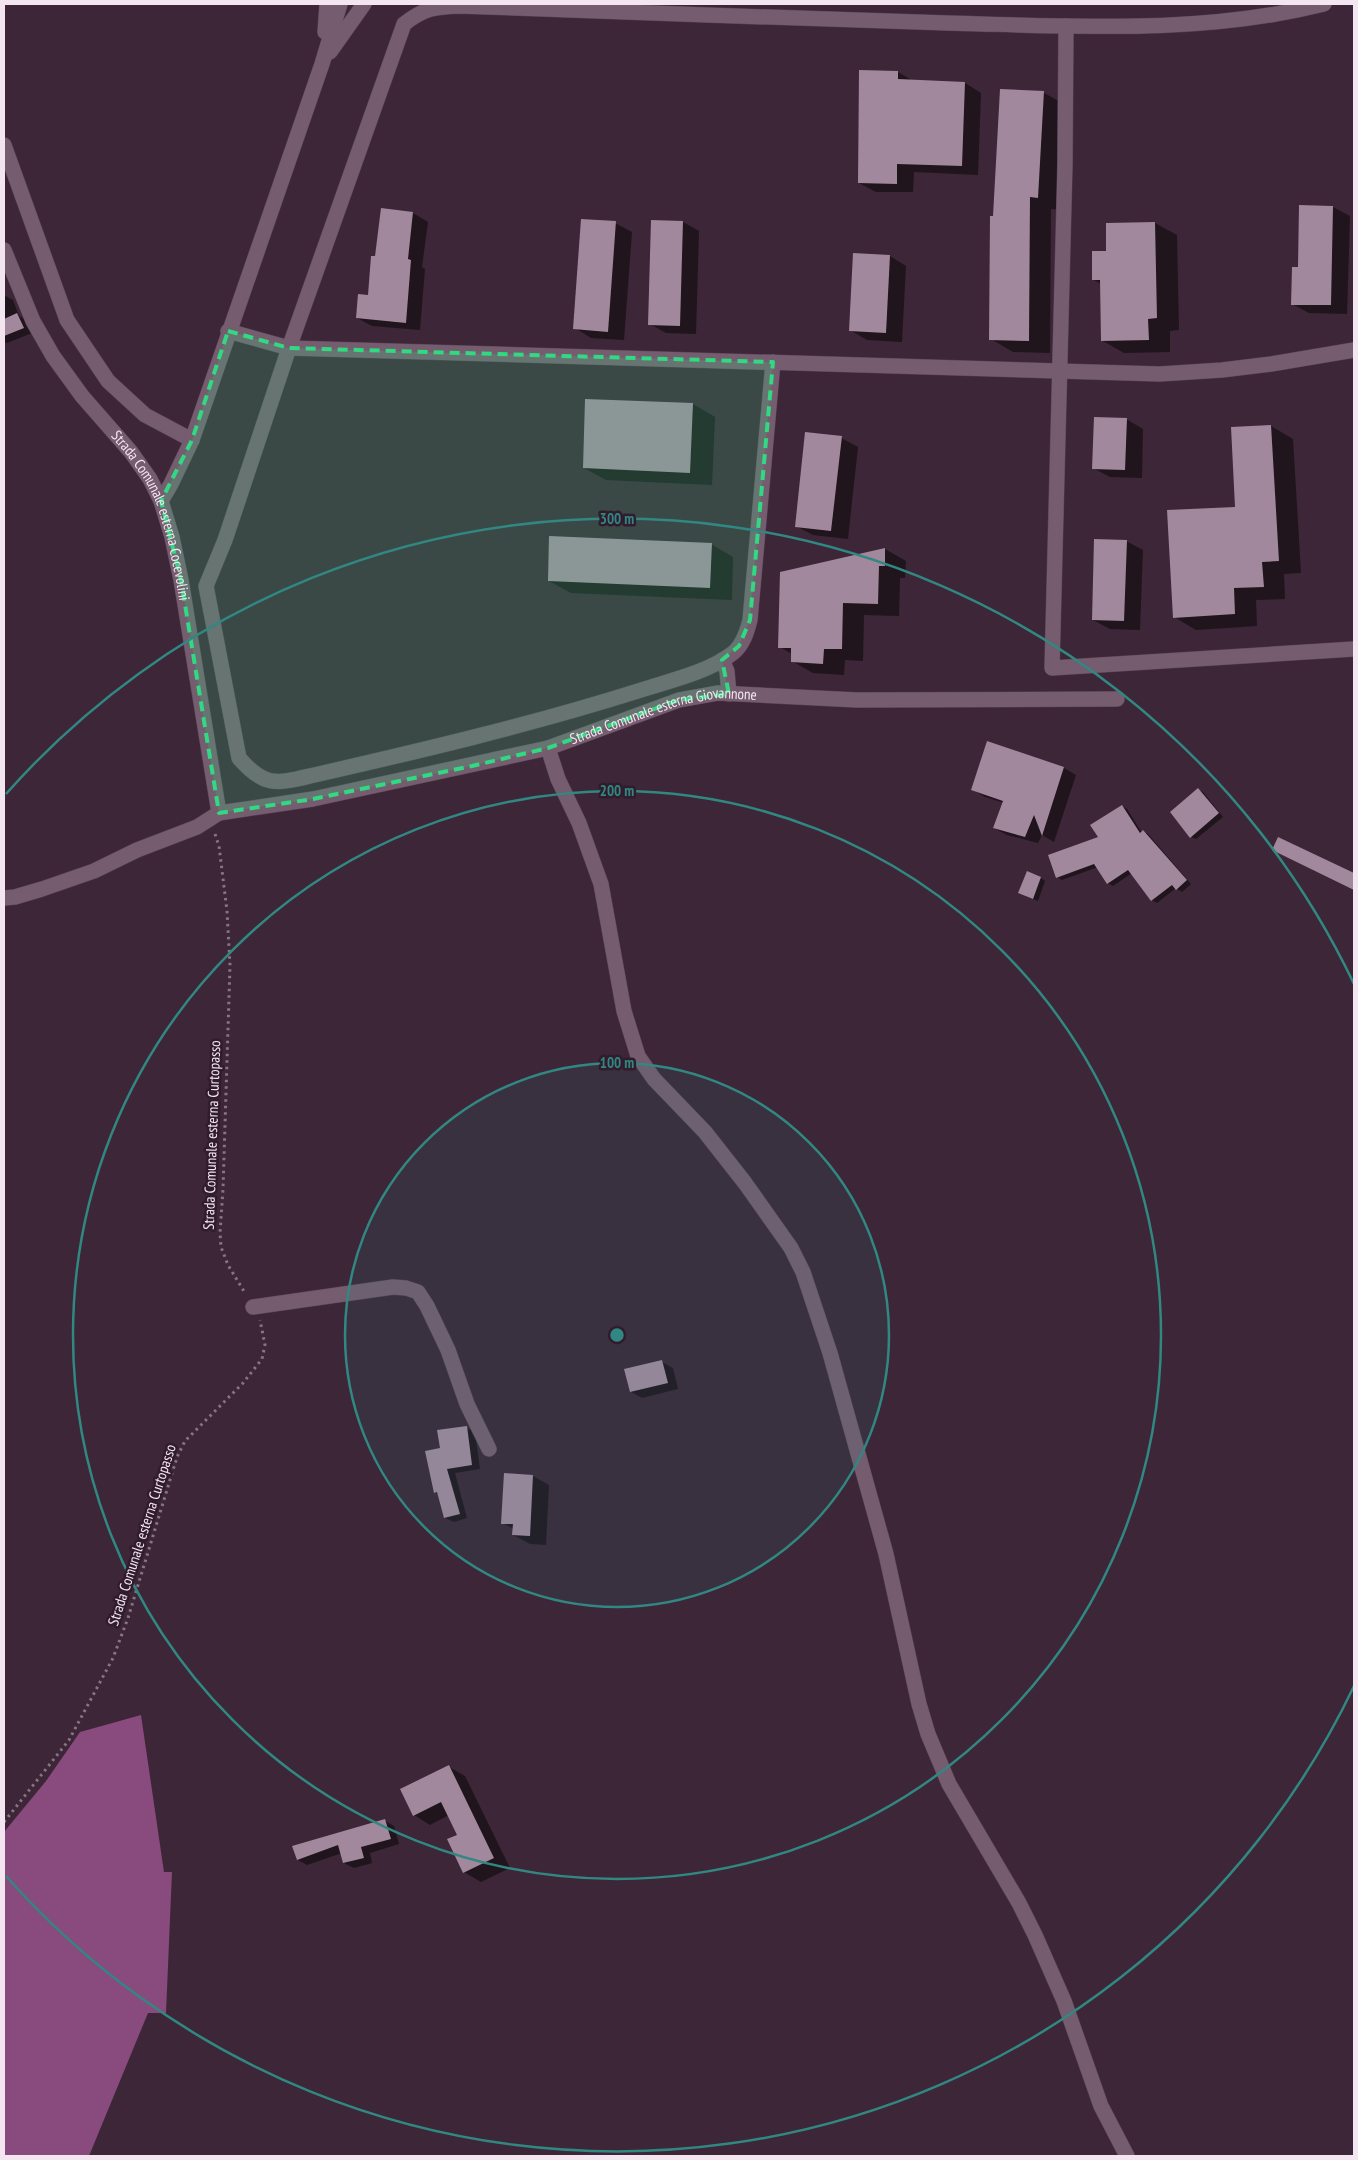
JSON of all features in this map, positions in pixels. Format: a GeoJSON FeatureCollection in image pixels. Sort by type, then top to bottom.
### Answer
{"type":"FeatureCollection","features":[{"type":"Feature","properties":{"kind":"street"},"geometry":{"type":"LineString","coordinates":[[322,64],[327,4]]}},
{"type":"Feature","properties":{"kind":"street"},"geometry":{"type":"LineString","coordinates":[[161,501],[192,440],[228,330],[322,64],[340,4]]}},
{"type":"Feature","properties":{"kind":"street"},"geometry":{"type":"LineString","coordinates":[[322,64],[364,4]]}},
{"type":"Feature","properties":{"kind":"street"},"geometry":{"type":"LineString","coordinates":[[773,362],[750,620],[746,634],[739,646],[722,660],[692,673],[557,716],[283,782],[266,781],[249,770],[239,758],[206,586],[225,540],[289,348],[404,24],[418,12],[436,7],[460,6],[1066,26],[1172,27],[1271,16],[1324,4]]}},
{"type":"Feature","properties":{"kind":"street"},"geometry":{"type":"LineString","coordinates":[[1066,26],[1065,165],[1058,372],[1052,668],[1354,649]]}},
{"type":"Feature","properties":{"kind":"street"},"geometry":{"type":"LineString","coordinates":[[4,145],[67,320],[108,381],[145,415],[192,440]]}},
{"type":"Feature","properties":{"kind":"street","name":"Strada Comunale esterna Cocevolini"},"geometry":{"type":"LineString","coordinates":[[4,250],[33,321],[53,356],[82,396],[131,452],[150,479],[161,501],[172,537],[181,580],[219,813]]}},
{"type":"Feature","properties":{"kind":"street"},"geometry":{"type":"LineString","coordinates":[[228,330],[289,348],[1160,374],[1222,370],[1271,364],[1354,350]]}},
{"type":"Feature","properties":{"kind":"street"},"geometry":{"type":"LineString","coordinates":[[722,660],[727,671],[729,694]]}},
{"type":"Feature","properties":{"kind":"street","name":"Strada Comunale esterna Giovannone"},"geometry":{"type":"LineString","coordinates":[[219,813],[313,799],[548,748],[679,700],[718,693],[856,700],[1117,699]]}},
{"type":"Feature","properties":{"kind":"street"},"geometry":{"type":"LineString","coordinates":[[548,748],[558,779],[579,823],[601,884],[624,1011],[638,1056],[654,1079],[705,1132],[745,1182],[791,1248],[803,1272],[830,1353],[886,1554],[919,1704],[928,1734],[949,1784],[1019,1903],[1035,1935],[1064,2001],[1101,2106],[1127,2156]]}},
{"type":"Feature","properties":{"kind":"street"},"geometry":{"type":"LineString","coordinates":[[4,898],[15,897],[42,889],[94,871],[137,850],[197,827],[219,813]]}},
{"type":"Feature","properties":{"kind":"street"},"geometry":{"type":"LineString","coordinates":[[253,1306],[393,1287],[406,1288],[418,1292],[427,1306],[448,1350],[467,1404],[489,1449]]}},
{"type":"Feature","properties":{"kind":"path","name":"Strada Comunale esterna Curtopasso"},"geometry":{"type":"LineString","coordinates":[[4,1822],[69,1740],[113,1658],[128,1618],[176,1457],[184,1441],[248,1378],[262,1360],[265,1345],[258,1315],[228,1265],[221,1247],[230,965],[227,911],[219,846],[213,829],[219,813]]}},
{"type":"Feature","properties":{"kind":"highlighted area"},"geometry":{"type":"Polygon","coordinates":[[[228,331],[289,348],[773,362],[750,620],[739,646],[722,660],[729,694],[679,700],[548,748],[472,766],[313,799],[219,813],[181,580],[161,501],[192,440],[228,331]]]}},
{"type":"Feature","properties":{"kind":"shaded area"},"geometry":{"type":"Polygon","coordinates":[[[141,1715],[164,1872],[172,1872],[166,2013],[148,2013],[89,2156],[4,2156],[4,1832],[46,1781],[80,1732],[141,1715]]]}},
{"type":"Feature","properties":{"kind":"building"},"geometry":{"type":"Polygon","coordinates":[[[859,70],[898,71],[898,79],[965,82],[962,166],[897,164],[897,184],[858,183],[859,70]]]}},
{"type":"Feature","properties":{"kind":"building"},"geometry":{"type":"Polygon","coordinates":[[[1000,89],[1044,91],[1038,198],[1030,197],[1029,341],[989,340],[990,216],[993,216],[1000,89]]]}},
{"type":"Feature","properties":{"kind":"building"},"geometry":{"type":"Polygon","coordinates":[[[1299,205],[1333,206],[1331,305],[1291,305],[1292,267],[1298,267],[1299,205]]]}},
{"type":"Feature","properties":{"kind":"building"},"geometry":{"type":"Polygon","coordinates":[[[381,208],[413,212],[408,259],[411,260],[406,323],[356,318],[358,294],[368,295],[371,256],[375,256],[381,208]]]}},
{"type":"Feature","properties":{"kind":"building"},"geometry":{"type":"Polygon","coordinates":[[[581,219],[616,221],[608,332],[573,329],[581,219]]]}},
{"type":"Feature","properties":{"kind":"building"},"geometry":{"type":"Polygon","coordinates":[[[651,220],[683,221],[680,326],[648,325],[651,220]]]}},
{"type":"Feature","properties":{"kind":"building"},"geometry":{"type":"Polygon","coordinates":[[[1155,222],[1157,318],[1148,319],[1149,340],[1101,341],[1100,280],[1092,280],[1092,251],[1106,251],[1106,223],[1155,222]]]}},
{"type":"Feature","properties":{"kind":"building"},"geometry":{"type":"Polygon","coordinates":[[[853,253],[890,255],[886,333],[849,331],[853,253]]]}},
{"type":"Feature","properties":{"kind":"building"},"geometry":{"type":"Polygon","coordinates":[[[17,313],[24,328],[4,336],[4,319],[17,313]]]}},
{"type":"Feature","properties":{"kind":"building"},"geometry":{"type":"Polygon","coordinates":[[[585,399],[693,403],[690,473],[583,468],[585,399]]]}},
{"type":"Feature","properties":{"kind":"building"},"geometry":{"type":"Polygon","coordinates":[[[1094,417],[1127,418],[1125,470],[1092,469],[1094,417]]]}},
{"type":"Feature","properties":{"kind":"building"},"geometry":{"type":"Polygon","coordinates":[[[1271,425],[1279,561],[1262,562],[1264,587],[1234,588],[1235,614],[1173,618],[1167,510],[1235,507],[1231,427],[1271,425]]]}},
{"type":"Feature","properties":{"kind":"building"},"geometry":{"type":"Polygon","coordinates":[[[805,432],[842,436],[831,531],[795,527],[805,432]]]}},
{"type":"Feature","properties":{"kind":"building"},"geometry":{"type":"Polygon","coordinates":[[[549,536],[712,543],[710,588],[548,581],[549,536]]]}},
{"type":"Feature","properties":{"kind":"building"},"geometry":{"type":"Polygon","coordinates":[[[1094,539],[1127,540],[1124,621],[1092,620],[1094,539]]]}},
{"type":"Feature","properties":{"kind":"building"},"geometry":{"type":"Polygon","coordinates":[[[885,548],[885,566],[879,566],[878,604],[843,603],[842,649],[824,649],[823,664],[791,662],[791,648],[778,648],[780,572],[885,548]]]}},
{"type":"Feature","properties":{"kind":"building"},"geometry":{"type":"Polygon","coordinates":[[[987,741],[1064,767],[1042,836],[1034,815],[1025,837],[993,828],[1003,801],[971,790],[987,741]]]}},
{"type":"Feature","properties":{"kind":"building"},"geometry":{"type":"Polygon","coordinates":[[[1198,788],[1219,813],[1190,838],[1170,812],[1198,788]]]}},
{"type":"Feature","properties":{"kind":"building"},"geometry":{"type":"Polygon","coordinates":[[[1122,805],[1140,833],[1143,830],[1187,880],[1176,890],[1172,885],[1151,901],[1128,870],[1107,884],[1094,864],[1056,878],[1048,855],[1098,837],[1090,825],[1122,805]]]}},
{"type":"Feature","properties":{"kind":"building"},"geometry":{"type":"Polygon","coordinates":[[[1278,837],[1354,873],[1354,890],[1272,850],[1278,837]]]}},
{"type":"Feature","properties":{"kind":"building"},"geometry":{"type":"Polygon","coordinates":[[[1027,871],[1041,877],[1033,899],[1018,893],[1027,871]]]}},
{"type":"Feature","properties":{"kind":"building"},"geometry":{"type":"Polygon","coordinates":[[[662,1360],[668,1383],[630,1392],[624,1369],[662,1360]]]}},
{"type":"Feature","properties":{"kind":"building"},"geometry":{"type":"Polygon","coordinates":[[[467,1426],[472,1465],[447,1469],[460,1514],[444,1518],[437,1492],[434,1493],[425,1451],[440,1448],[437,1430],[467,1426]]]}},
{"type":"Feature","properties":{"kind":"building"},"geometry":{"type":"Polygon","coordinates":[[[504,1473],[533,1475],[530,1536],[512,1535],[513,1524],[501,1524],[504,1473]]]}},
{"type":"Feature","properties":{"kind":"building"},"geometry":{"type":"Polygon","coordinates":[[[449,1765],[494,1858],[463,1873],[447,1839],[457,1835],[441,1802],[413,1816],[400,1789],[449,1765]]]}},
{"type":"Feature","properties":{"kind":"building"},"geometry":{"type":"Polygon","coordinates":[[[385,1819],[391,1839],[361,1847],[364,1858],[343,1863],[338,1845],[297,1860],[292,1846],[385,1819]]]}}]}
